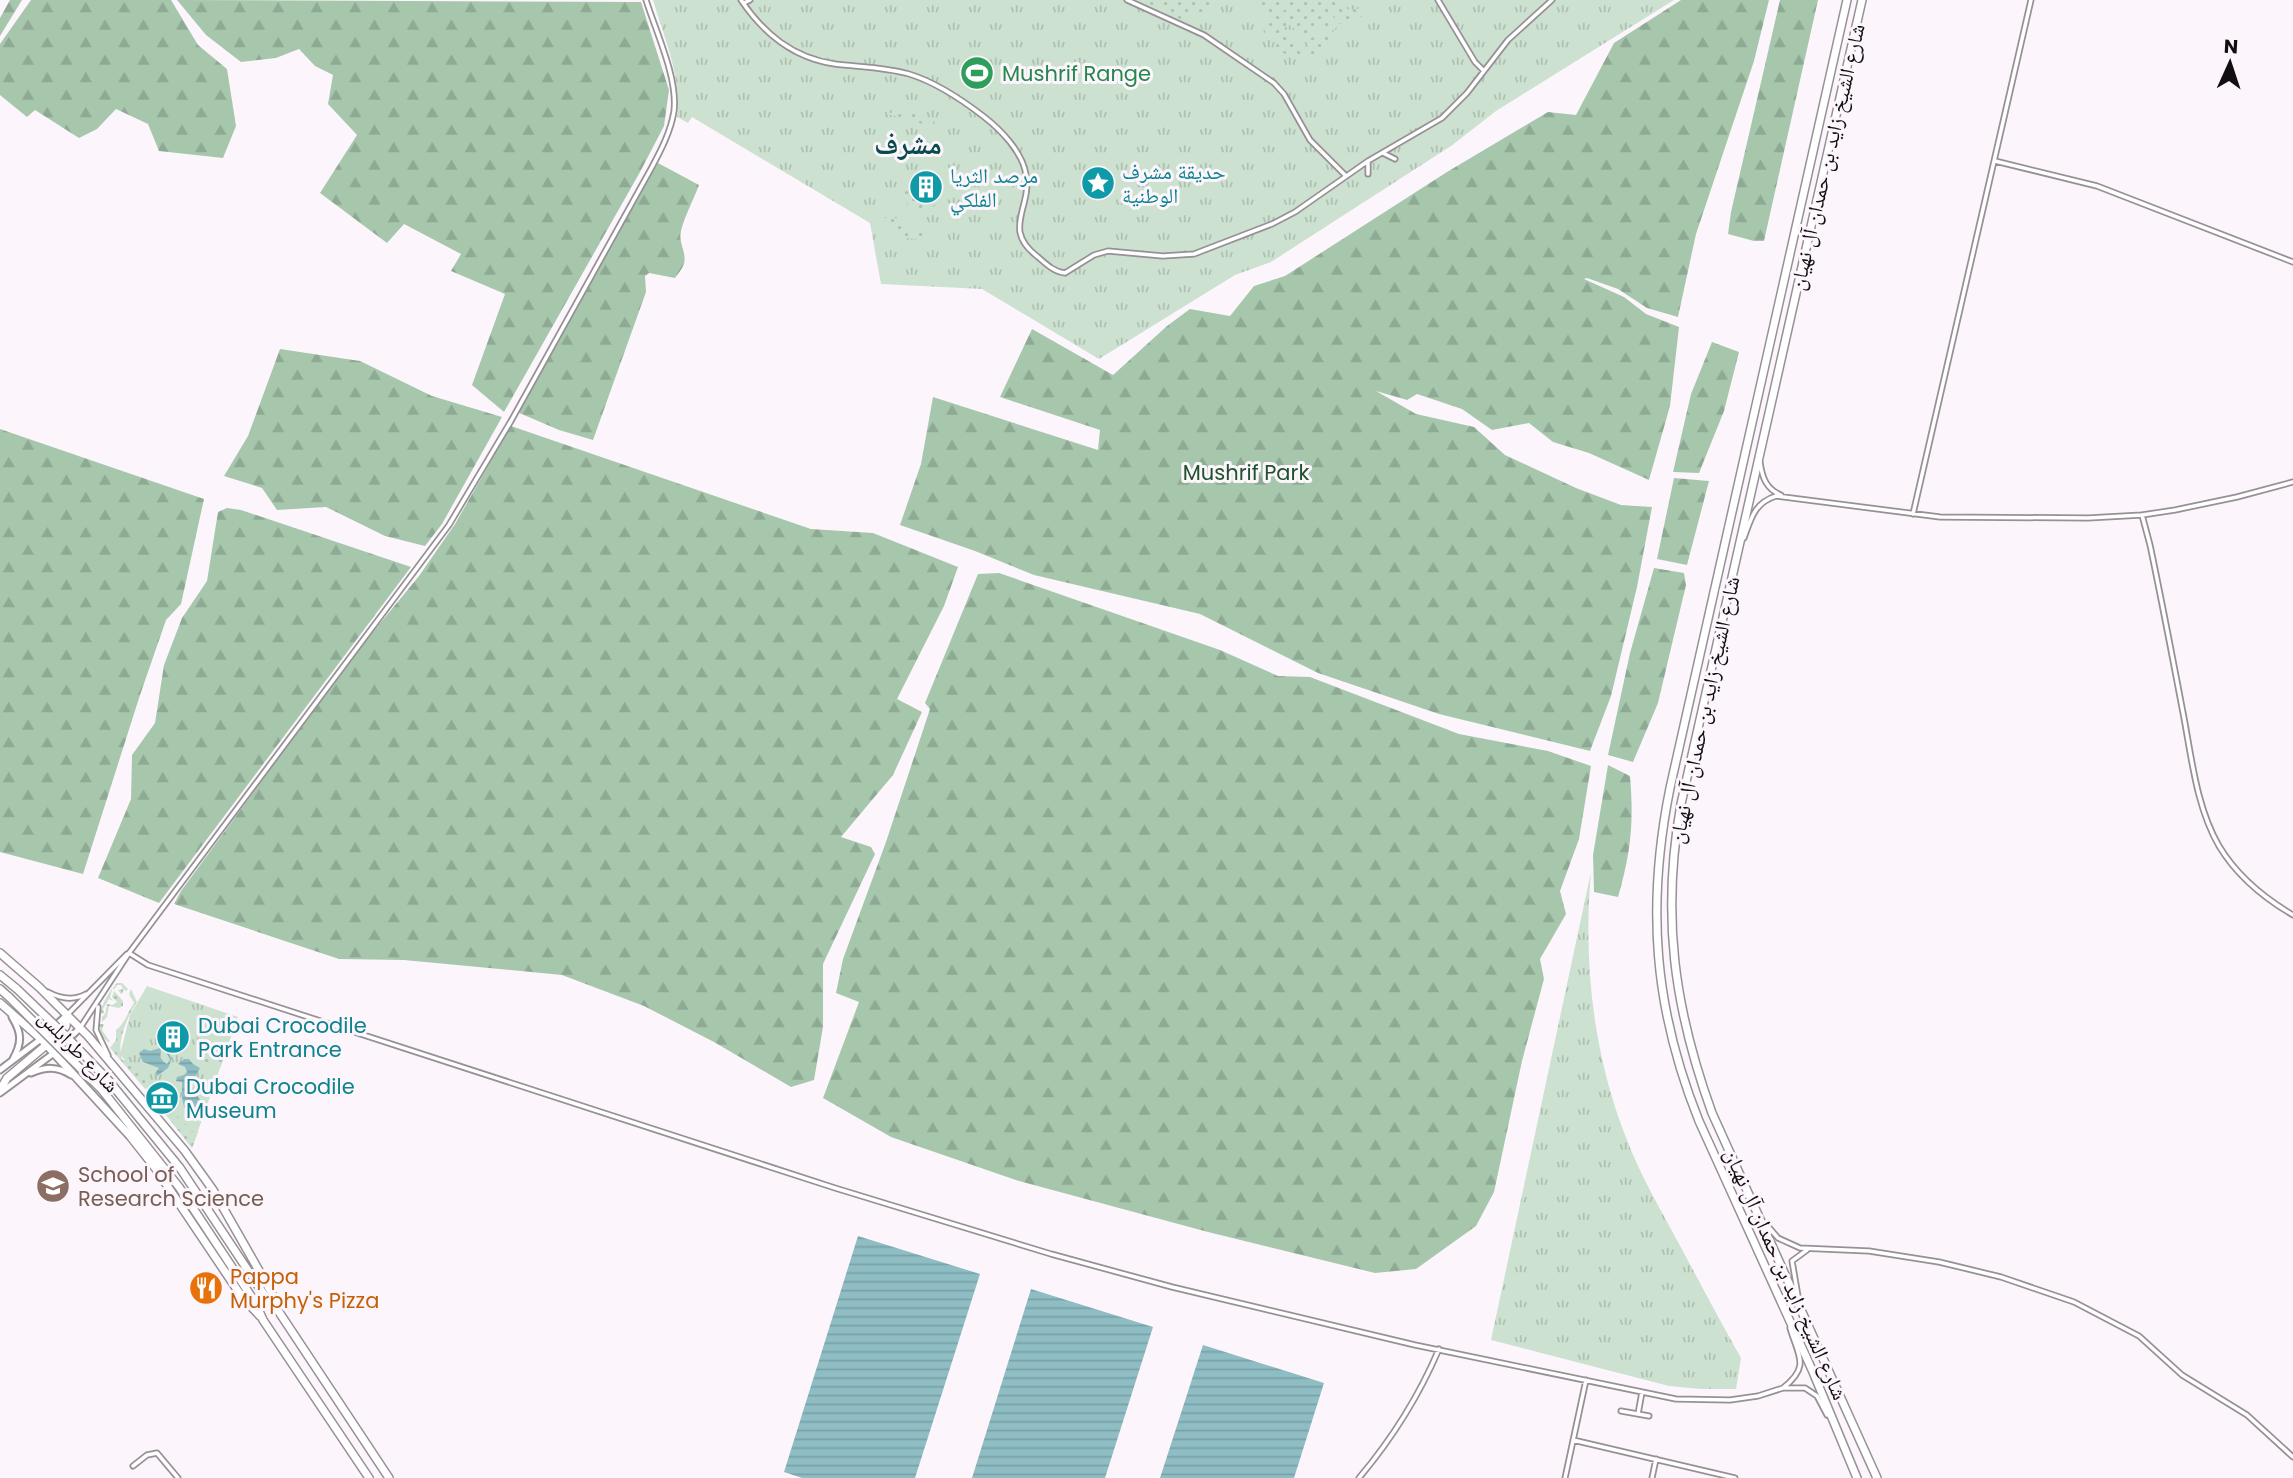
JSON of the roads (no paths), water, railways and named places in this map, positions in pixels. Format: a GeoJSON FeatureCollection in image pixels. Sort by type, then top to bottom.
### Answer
{"type":"FeatureCollection","features":[{"type":"Feature","properties":{"kind":"highway","name":"شارع الشيخ زايد بن حمدان آل نهيان"},"geometry":{"type":"LineString","coordinates":[[1847,0],[1670,788],[1661,840],[1657,893],[1660,972],[1665,1011],[1677,1063],[1699,1121],[1857,1478]]}},
{"type":"Feature","properties":{"kind":"highway","name":"شارع الشيخ زايد بن حمدان آل نهيان"},"geometry":{"type":"LineString","coordinates":[[1862,0],[1678,819],[1672,882],[1672,937],[1675,974],[1693,1057],[1712,1113],[1877,1478]]}},
{"type":"Feature","properties":{"kind":"highway"},"geometry":{"type":"LineString","coordinates":[[0,953],[39,987],[108,1057],[180,1144],[204,1177],[271,1290],[279,1311]]}},
{"type":"Feature","properties":{"kind":"highway","name":"شارع طرابلس"},"geometry":{"type":"LineString","coordinates":[[0,975],[64,1034],[109,1081],[180,1168],[267,1299],[279,1311],[389,1478]]}},
{"type":"Feature","properties":{"kind":"highway","name":"شارع طرابلس"},"geometry":{"type":"LineString","coordinates":[[0,989],[102,1090],[179,1187],[255,1301],[263,1320],[369,1478]]}},
{"type":"Feature","properties":{"kind":"highway"},"geometry":{"type":"LineString","coordinates":[[0,1003],[44,1042],[149,1161],[242,1297],[263,1320]]}},
{"type":"Feature","properties":{"kind":"highway"},"geometry":{"type":"LineString","coordinates":[[0,1092],[7,1078],[44,1042],[65,1029],[67,1015]]}},
{"type":"Feature","properties":{"kind":"street"},"geometry":{"type":"LineString","coordinates":[[0,1092],[54,1053],[80,1028],[129,953],[449,525],[511,421],[652,167],[669,129],[674,111],[672,81],[646,0]]}},
{"type":"Feature","properties":{"kind":"street"},"geometry":{"type":"LineString","coordinates":[[750,0],[742,2],[767,32],[795,51],[828,62],[909,74],[939,87],[986,119],[1007,140],[1026,170],[1027,184],[1020,228],[1022,242],[1028,250],[1061,273],[1069,272],[1094,255],[1108,251],[1173,256],[1204,251],[1283,218],[1316,199],[1368,161],[1442,118],[1459,102],[1508,40],[1552,0]]}},
{"type":"Feature","properties":{"kind":"street"},"geometry":{"type":"LineString","coordinates":[[1127,0],[1204,35],[1274,83],[1284,94],[1310,141],[1347,177]]}},
{"type":"Feature","properties":{"kind":"street"},"geometry":{"type":"LineString","coordinates":[[1438,0],[1477,65],[1484,71]]}},
{"type":"Feature","properties":{"kind":"street"},"geometry":{"type":"LineString","coordinates":[[1913,514],[2031,0]]}},
{"type":"Feature","properties":{"kind":"street"},"geometry":{"type":"LineString","coordinates":[[1383,153],[1395,159]]}},
{"type":"Feature","properties":{"kind":"street"},"geometry":{"type":"LineString","coordinates":[[1368,161],[1368,174]]}},
{"type":"Feature","properties":{"kind":"street"},"geometry":{"type":"LineString","coordinates":[[1995,161],[2096,186],[2293,262]]}},
{"type":"Feature","properties":{"kind":"street"},"geometry":{"type":"LineString","coordinates":[[1760,454],[1765,482],[1769,488],[1783,496]]}},
{"type":"Feature","properties":{"kind":"street"},"geometry":{"type":"LineString","coordinates":[[1737,557],[1753,512],[1769,498],[1783,496],[1913,514],[1980,518],[2142,515],[2215,502],[2293,482]]}},
{"type":"Feature","properties":{"kind":"street"},"geometry":{"type":"LineString","coordinates":[[2142,515],[2195,773],[2209,826],[2235,869],[2273,903],[2293,915]]}},
{"type":"Feature","properties":{"kind":"street"},"geometry":{"type":"LineString","coordinates":[[67,1015],[119,960],[129,953]]}},
{"type":"Feature","properties":{"kind":"street"},"geometry":{"type":"LineString","coordinates":[[129,953],[148,965],[835,1188],[1026,1246],[1212,1298],[1438,1349],[1687,1400],[1750,1398],[1783,1388],[1800,1387],[1813,1392],[1838,1430]]}},
{"type":"Feature","properties":{"kind":"street"},"geometry":{"type":"LineString","coordinates":[[39,987],[66,999],[78,998],[91,991]]}},
{"type":"Feature","properties":{"kind":"street"},"geometry":{"type":"LineString","coordinates":[[100,1000],[95,1016],[96,1030],[108,1057]]}},
{"type":"Feature","properties":{"kind":"street"},"geometry":{"type":"LineString","coordinates":[[9,1010],[20,1035],[18,1048],[11,1062]]}},
{"type":"Feature","properties":{"kind":"street"},"geometry":{"type":"LineString","coordinates":[[0,1070],[44,1042]]}},
{"type":"Feature","properties":{"kind":"street"},"geometry":{"type":"LineString","coordinates":[[24,1075],[54,1068],[66,1072],[83,1085]]}},
{"type":"Feature","properties":{"kind":"street"},"geometry":{"type":"LineString","coordinates":[[1760,1217],[1785,1243],[1808,1249],[1868,1251],[1939,1262],[2001,1277],[2074,1303],[2138,1336],[2182,1375],[2247,1415],[2293,1457]]}},
{"type":"Feature","properties":{"kind":"street"},"geometry":{"type":"LineString","coordinates":[[1798,1301],[1792,1261],[1808,1249]]}},
{"type":"Feature","properties":{"kind":"street"},"geometry":{"type":"LineString","coordinates":[[1783,1388],[1797,1375],[1801,1366],[1788,1319]]}},
{"type":"Feature","properties":{"kind":"street"},"geometry":{"type":"LineString","coordinates":[[1359,1478],[1399,1423],[1421,1387],[1438,1349]]}},
{"type":"Feature","properties":{"kind":"street"},"geometry":{"type":"LineString","coordinates":[[1564,1478],[1586,1380]]}},
{"type":"Feature","properties":{"kind":"street"},"geometry":{"type":"LineString","coordinates":[[1638,1414],[1642,1392]]}},
{"type":"Feature","properties":{"kind":"street"},"geometry":{"type":"LineString","coordinates":[[1621,1411],[1649,1416]]}},
{"type":"Feature","properties":{"kind":"street"},"geometry":{"type":"LineString","coordinates":[[1573,1440],[1732,1477]]}},
{"type":"Feature","properties":{"kind":"street"},"geometry":{"type":"LineString","coordinates":[[133,1466],[147,1455],[157,1453],[178,1478]]}},
{"type":"Feature","properties":{"kind":"street"},"geometry":{"type":"LineString","coordinates":[[1652,1478],[1656,1459]]}},
{"type":"Feature","properties":{"kind":"water"},"geometry":{"type":"Polygon","coordinates":[[[160,1048],[164,1062],[167,1064],[170,1060],[165,1049],[172,1058],[168,1068],[157,1076],[159,1068],[143,1062],[139,1053],[144,1049],[150,1051],[160,1048]]]}},
{"type":"Feature","properties":{"kind":"water"},"geometry":{"type":"Polygon","coordinates":[[[189,1059],[200,1068],[191,1085],[200,1100],[192,1117],[188,1116],[184,1107],[182,1082],[176,1081],[177,1077],[187,1072],[185,1067],[178,1064],[189,1059]]]}},
{"type":"Feature","properties":{"kind":"water"},"geometry":{"type":"Polygon","coordinates":[[[858,1236],[980,1274],[915,1478],[802,1478],[784,1472],[858,1236]]]}},
{"type":"Feature","properties":{"kind":"water"},"geometry":{"type":"Polygon","coordinates":[[[1031,1289],[1153,1327],[1105,1478],[972,1478],[1031,1289]]]}},
{"type":"Feature","properties":{"kind":"water"},"geometry":{"type":"Polygon","coordinates":[[[1203,1345],[1324,1383],[1294,1478],[1160,1478],[1203,1345]]]}},
{"type":"Feature","properties":{"kind":"place","name":"Mushrif Range"},"geometry":{"type":"Point","coordinates":[977,73]}},
{"type":"Feature","properties":{"kind":"place","name":"حديقة مشرف الوطنية"},"geometry":{"type":"Point","coordinates":[1098,183]}},
{"type":"Feature","properties":{"kind":"place","name":"مرصد الثريا الفلكي"},"geometry":{"type":"Point","coordinates":[926,187]}},
{"type":"Feature","properties":{"kind":"place","name":"Dubai Crocodile Park Entrance"},"geometry":{"type":"Point","coordinates":[173,1037]}},
{"type":"Feature","properties":{"kind":"place","name":"Dubai Crocodile Museum"},"geometry":{"type":"Point","coordinates":[162,1098]}},
{"type":"Feature","properties":{"kind":"place","name":"School of Research Science"},"geometry":{"type":"Point","coordinates":[53,1186]}},
{"type":"Feature","properties":{"kind":"place","name":"Pappa Murphy's Pizza"},"geometry":{"type":"Point","coordinates":[206,1288]}},
{"type":"Feature","properties":{"kind":"district","name":"مشرف"},"geometry":{"type":"Point","coordinates":[908,144]}},
{"type":"Feature","properties":{"kind":"park label","name":"Mushrif Park"},"geometry":{"type":"Point","coordinates":[1246,472]}}]}
